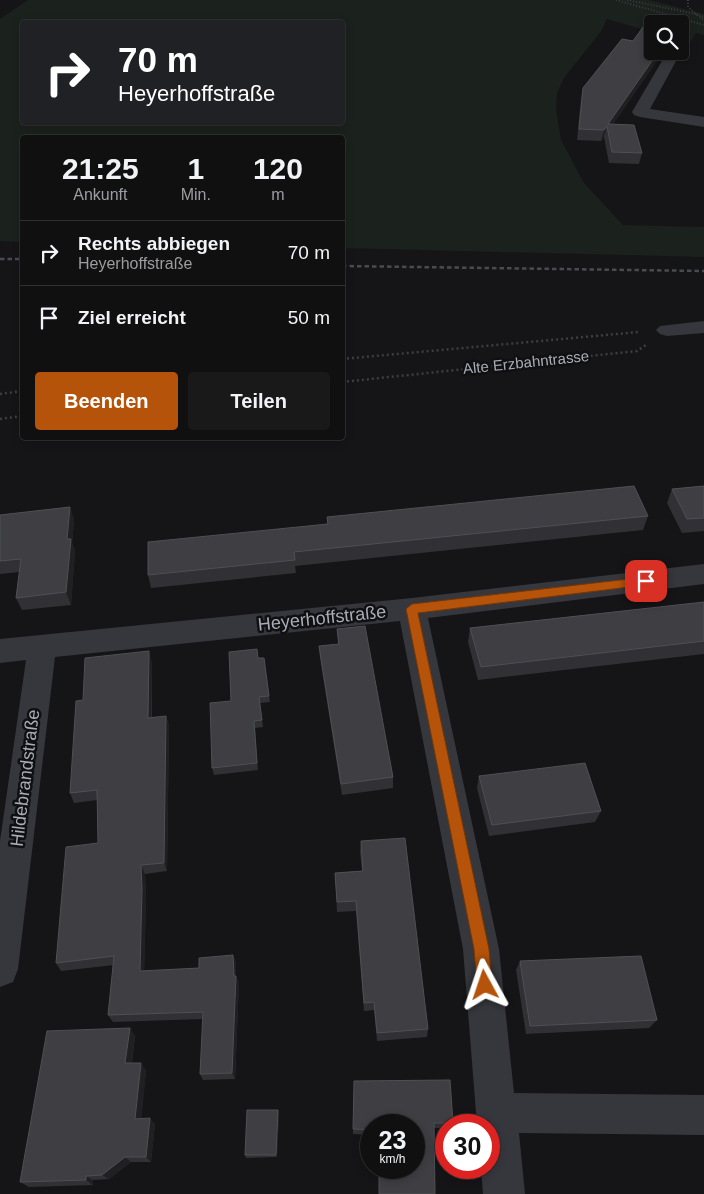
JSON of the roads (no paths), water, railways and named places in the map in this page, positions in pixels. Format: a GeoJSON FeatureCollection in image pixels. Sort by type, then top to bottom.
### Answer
{"type":"FeatureCollection","features":[{"type":"Feature","properties":{"kind":"street"},"geometry":{"type":"LineString","coordinates":[[669,61],[640,112],[704,122]]}},
{"type":"Feature","properties":{"kind":"street"},"geometry":{"type":"LineString","coordinates":[[667,330],[704,327]]}},
{"type":"Feature","properties":{"kind":"street","name":"Heyerhoffstraße"},"geometry":{"type":"LineString","coordinates":[[0,650],[412,609],[704,574]]}},
{"type":"Feature","properties":{"kind":"street"},"geometry":{"type":"LineString","coordinates":[[412,609],[481,949],[504,1194]]}},
{"type":"Feature","properties":{"kind":"street","name":"Hildebrandstraße"},"geometry":{"type":"LineString","coordinates":[[0,969],[42,646]]}},
{"type":"Feature","properties":{"kind":"street"},"geometry":{"type":"LineString","coordinates":[[497,1113],[704,1115]]}},
{"type":"Feature","properties":{"kind":"railway"},"geometry":{"type":"LineString","coordinates":[[0,259],[20,259]]}},
{"type":"Feature","properties":{"kind":"railway"},"geometry":{"type":"LineString","coordinates":[[345,266],[704,271]]}}]}
